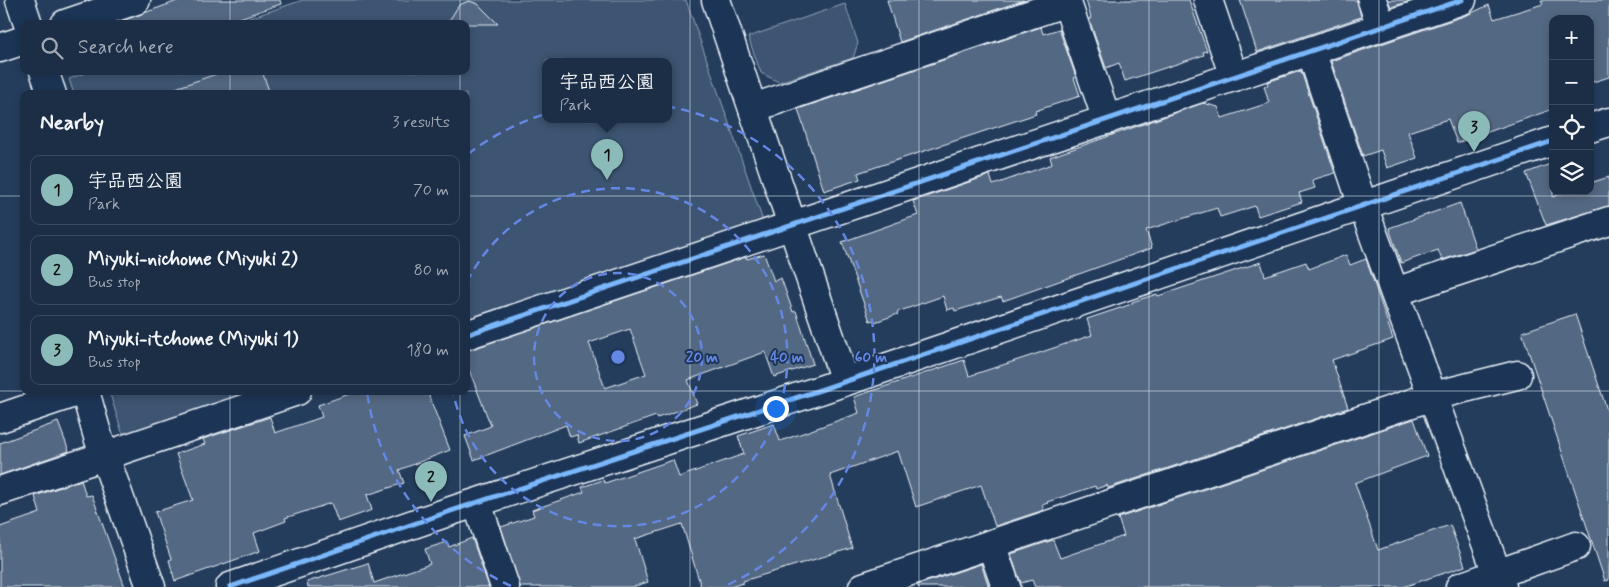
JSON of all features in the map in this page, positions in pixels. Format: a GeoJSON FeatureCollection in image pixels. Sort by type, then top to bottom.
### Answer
{"type":"FeatureCollection","features":[{"type":"Feature","properties":{"kind":"street"},"geometry":{"type":"LineString","coordinates":[[20,0],[27,20]]}},
{"type":"Feature","properties":{"kind":"street"},"geometry":{"type":"LineString","coordinates":[[78,20],[136,0]]}},
{"type":"Feature","properties":{"kind":"street"},"geometry":{"type":"LineString","coordinates":[[716,0],[845,381]]}},
{"type":"Feature","properties":{"kind":"street"},"geometry":{"type":"LineString","coordinates":[[1208,0],[1234,77]]}},
{"type":"Feature","properties":{"kind":"street"},"geometry":{"type":"LineString","coordinates":[[1372,0],[1381,27]]}},
{"type":"Feature","properties":{"kind":"street"},"geometry":{"type":"LineString","coordinates":[[470,334],[1462,0]]}},
{"type":"Feature","properties":{"kind":"street"},"geometry":{"type":"LineString","coordinates":[[753,108],[1066,1],[1107,120]]}},
{"type":"Feature","properties":{"kind":"street"},"geometry":{"type":"LineString","coordinates":[[0,48],[20,41]]}},
{"type":"Feature","properties":{"kind":"street"},"geometry":{"type":"LineString","coordinates":[[1311,51],[1363,206],[1500,581]]}},
{"type":"Feature","properties":{"kind":"street"},"geometry":{"type":"LineString","coordinates":[[45,75],[51,90]]}},
{"type":"Feature","properties":{"kind":"street"},"geometry":{"type":"LineString","coordinates":[[1594,127],[1609,122]]}},
{"type":"Feature","properties":{"kind":"street"},"geometry":{"type":"LineString","coordinates":[[230,587],[1549,142]]}},
{"type":"Feature","properties":{"kind":"street"},"geometry":{"type":"LineString","coordinates":[[1395,292],[1609,221]]}},
{"type":"Feature","properties":{"kind":"street"},"geometry":{"type":"LineString","coordinates":[[863,587],[1433,396],[1517,375]]}},
{"type":"Feature","properties":{"kind":"street"},"geometry":{"type":"LineString","coordinates":[[0,418],[68,395]]}},
{"type":"Feature","properties":{"kind":"street"},"geometry":{"type":"LineString","coordinates":[[86,395],[104,456],[151,587]]}},
{"type":"Feature","properties":{"kind":"street"},"geometry":{"type":"LineString","coordinates":[[0,491],[285,395]]}},
{"type":"Feature","properties":{"kind":"street"},"geometry":{"type":"LineString","coordinates":[[477,503],[505,587]]}},
{"type":"Feature","properties":{"kind":"street"},"geometry":{"type":"LineString","coordinates":[[991,544],[1006,587]]}},
{"type":"Feature","properties":{"kind":"street"},"geometry":{"type":"LineString","coordinates":[[1460,587],[1500,581],[1576,546]]}},
{"type":"Feature","properties":{"kind":"shaded area"},"geometry":{"type":"Polygon","coordinates":[[[303,0],[686,0],[762,218],[755,229],[470,325],[470,90],[73,90],[69,79],[80,75],[470,75],[470,20],[244,20],[303,0]]]}},
{"type":"Feature","properties":{"kind":"shaded area"},"geometry":{"type":"Polygon","coordinates":[[[845,4],[858,43],[853,58],[779,82],[761,73],[748,37],[845,4]]]}},
{"type":"Feature","properties":{"kind":"shaded area"},"geometry":{"type":"Polygon","coordinates":[[[110,395],[261,395],[135,438],[122,432],[110,395]]]}},
{"type":"Feature","properties":{"kind":"building"},"geometry":{"type":"Polygon","coordinates":[[[180,0],[280,0],[281,4],[234,20],[125,20],[180,0]]]}},
{"type":"Feature","properties":{"kind":"building"},"geometry":{"type":"Polygon","coordinates":[[[887,0],[1024,0],[900,42],[887,0]]]}},
{"type":"Feature","properties":{"kind":"building"},"geometry":{"type":"Polygon","coordinates":[[[1086,0],[1189,0],[1207,51],[1203,52],[1204,55],[1125,81],[1119,63],[1106,68],[1089,19],[1091,18],[1086,0]]]}},
{"type":"Feature","properties":{"kind":"building"},"geometry":{"type":"Polygon","coordinates":[[[1240,0],[1357,0],[1361,17],[1257,52],[1240,0]]]}},
{"type":"Feature","properties":{"kind":"building"},"geometry":{"type":"Polygon","coordinates":[[[1388,0],[1413,0],[1391,7],[1388,0]]]}},
{"type":"Feature","properties":{"kind":"building"},"geometry":{"type":"Polygon","coordinates":[[[1541,0],[1609,0],[1609,77],[1594,82],[1594,15],[1549,15],[1549,110],[1457,143],[1448,119],[1408,132],[1417,158],[1387,168],[1381,150],[1363,156],[1331,61],[1467,15],[1489,5],[1494,19],[1543,4],[1541,0]]]}},
{"type":"Feature","properties":{"kind":"building"},"geometry":{"type":"Polygon","coordinates":[[[469,1],[478,4],[498,24],[470,24],[470,20],[450,20],[459,5],[469,1]]]}},
{"type":"Feature","properties":{"kind":"building"},"geometry":{"type":"Polygon","coordinates":[[[1041,27],[1043,34],[1059,29],[1076,77],[1074,78],[1080,96],[1035,111],[1036,114],[858,173],[860,179],[824,191],[798,109],[1041,27]]]}},
{"type":"Feature","properties":{"kind":"building"},"geometry":{"type":"Polygon","coordinates":[[[1301,71],[1335,173],[1312,180],[1315,188],[1299,193],[1302,202],[1258,216],[1255,206],[1220,217],[1217,208],[1146,230],[1152,248],[1003,301],[1001,297],[955,311],[954,308],[947,310],[943,296],[875,322],[874,320],[870,321],[842,242],[918,215],[913,201],[990,175],[993,185],[1052,164],[1050,157],[1203,103],[1218,107],[1222,118],[1269,103],[1264,86],[1268,85],[1267,82],[1301,71]]]}},
{"type":"Feature","properties":{"kind":"building"},"geometry":{"type":"Polygon","coordinates":[[[213,75],[263,75],[269,90],[170,90],[213,75]]]}},
{"type":"Feature","properties":{"kind":"building"},"geometry":{"type":"Polygon","coordinates":[[[1549,164],[1549,195],[1553,195],[1553,197],[1558,195],[1594,195],[1594,182],[1609,177],[1609,206],[1546,225],[1526,173],[1549,164]]]}},
{"type":"Feature","properties":{"kind":"building"},"geometry":{"type":"Polygon","coordinates":[[[1460,203],[1476,249],[1442,260],[1438,250],[1401,263],[1389,228],[1460,203]]]}},
{"type":"Feature","properties":{"kind":"building"},"geometry":{"type":"Polygon","coordinates":[[[764,254],[774,281],[781,278],[793,312],[796,311],[813,364],[774,377],[765,352],[688,380],[697,404],[579,443],[577,435],[570,437],[566,425],[474,460],[465,436],[491,426],[470,372],[470,350],[746,257],[747,259],[764,254]],[[630,329],[589,343],[605,388],[646,374],[630,329]]]}},
{"type":"Feature","properties":{"kind":"building"},"geometry":{"type":"Polygon","coordinates":[[[1346,255],[1350,265],[1366,259],[1393,339],[1332,360],[1348,408],[1108,488],[1107,485],[1096,489],[1095,486],[1047,502],[1042,505],[1044,510],[995,526],[981,485],[916,507],[898,451],[830,475],[852,548],[743,581],[743,583],[730,587],[701,587],[682,524],[635,539],[648,582],[632,587],[520,587],[501,527],[534,516],[532,510],[584,492],[582,487],[603,480],[605,483],[673,460],[679,477],[744,454],[738,436],[774,424],[780,441],[859,413],[854,397],[964,360],[969,376],[1092,335],[1087,319],[1132,304],[1132,302],[1157,294],[1158,296],[1261,262],[1265,276],[1306,262],[1309,269],[1346,255]]]}},
{"type":"Feature","properties":{"kind":"building"},"geometry":{"type":"Polygon","coordinates":[[[1575,314],[1609,416],[1609,580],[1605,581],[1522,332],[1575,314]]]}},
{"type":"Feature","properties":{"kind":"building"},"geometry":{"type":"Polygon","coordinates":[[[347,395],[429,395],[450,450],[399,470],[404,483],[367,495],[372,510],[338,522],[331,503],[285,518],[286,521],[254,533],[260,551],[175,581],[169,560],[171,559],[155,512],[193,500],[176,454],[205,444],[203,439],[270,417],[275,433],[322,417],[318,405],[347,395]]]}},
{"type":"Feature","properties":{"kind":"building"},"geometry":{"type":"Polygon","coordinates":[[[1414,419],[1427,456],[1355,483],[1378,550],[1450,525],[1465,566],[1403,587],[1035,587],[1032,580],[1021,583],[1011,554],[1053,540],[1060,558],[1124,536],[1118,518],[1414,419]]]}},
{"type":"Feature","properties":{"kind":"building"},"geometry":{"type":"Polygon","coordinates":[[[58,422],[69,451],[0,475],[0,443],[58,422]]]}},
{"type":"Feature","properties":{"kind":"building"},"geometry":{"type":"Polygon","coordinates":[[[81,480],[86,496],[92,495],[125,587],[0,587],[0,527],[40,513],[35,496],[81,480]]]}},
{"type":"Feature","properties":{"kind":"building"},"geometry":{"type":"Polygon","coordinates":[[[472,538],[489,587],[308,587],[307,582],[368,563],[374,583],[430,564],[425,549],[447,542],[449,547],[472,538]]]}},
{"type":"Feature","properties":{"kind":"building"},"geometry":{"type":"Polygon","coordinates":[[[981,564],[989,587],[918,587],[917,585],[981,564]]]}},
{"type":"Feature","properties":{"kind":"cycle path"},"geometry":{"type":"LineString","coordinates":[[470,334],[1462,0]]}},
{"type":"Feature","properties":{"kind":"cycle path"},"geometry":{"type":"LineString","coordinates":[[230,587],[451,511],[823,389],[1549,142]]}},
{"type":"Feature","properties":{"kind":"place","name":"Miyuki-itchome (Miyuki 1)"},"geometry":{"type":"Point","coordinates":[1474,152]}},
{"type":"Feature","properties":{"kind":"place","name":"宇品西公園"},"geometry":{"type":"Point","coordinates":[607,180]}},
{"type":"Feature","properties":{"kind":"place","name":"Miyuki-nichome (Miyuki 2)"},"geometry":{"type":"Point","coordinates":[431,502]}}]}
